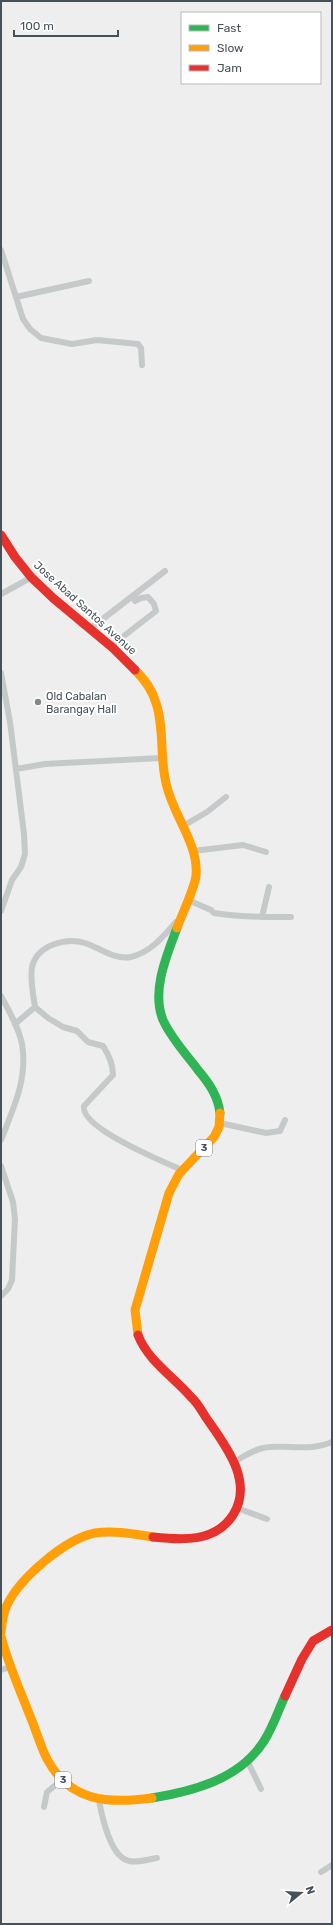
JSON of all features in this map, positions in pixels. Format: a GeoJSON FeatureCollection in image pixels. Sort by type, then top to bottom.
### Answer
{"type":"FeatureCollection","features":[{"type":"Feature","properties":{"kind":"highway","name":"Jose Abad Santos Avenue"},"geometry":{"type":"LineString","coordinates":[[1,535],[32,577],[112,646],[146,682],[153,693],[157,708],[161,758],[167,789],[193,851],[196,877],[162,974],[159,1004],[166,1026],[217,1098],[221,1110],[220,1123],[211,1142],[182,1170],[169,1192],[135,1310],[136,1332],[142,1344],[154,1359],[192,1397],[226,1445],[239,1473],[240,1489],[237,1508],[232,1518],[212,1535],[200,1538],[173,1538],[124,1532],[105,1532],[94,1533],[66,1545],[32,1575],[14,1594],[2,1618],[1,1632]]}},
{"type":"Feature","properties":{"kind":"highway","name":"3"},"geometry":{"type":"LineString","coordinates":[[1,1636],[5,1669],[55,1771],[62,1780],[78,1792],[99,1801],[122,1801],[160,1796],[199,1788],[222,1779],[247,1760],[264,1741],[302,1659],[313,1641],[332,1630]]}},
{"type":"Feature","properties":{"kind":"street"},"geometry":{"type":"LineString","coordinates":[[1,250],[23,319],[30,329],[41,338],[72,344],[97,340],[138,344],[141,348],[142,365]]}},
{"type":"Feature","properties":{"kind":"street"},"geometry":{"type":"LineString","coordinates":[[16,297],[89,281]]}},
{"type":"Feature","properties":{"kind":"street"},"geometry":{"type":"LineString","coordinates":[[91,628],[165,571]]}},
{"type":"Feature","properties":{"kind":"street"},"geometry":{"type":"LineString","coordinates":[[1,594],[32,577]]}},
{"type":"Feature","properties":{"kind":"street"},"geometry":{"type":"LineString","coordinates":[[112,646],[156,611],[154,604],[148,598],[140,598],[135,602]]}},
{"type":"Feature","properties":{"kind":"street"},"geometry":{"type":"LineString","coordinates":[[1,673],[6,696],[16,769],[25,854],[1,911]]}},
{"type":"Feature","properties":{"kind":"street"},"geometry":{"type":"LineString","coordinates":[[16,769],[45,764],[161,758]]}},
{"type":"Feature","properties":{"kind":"street"},"geometry":{"type":"LineString","coordinates":[[183,826],[208,812],[226,797]]}},
{"type":"Feature","properties":{"kind":"street"},"geometry":{"type":"LineString","coordinates":[[193,851],[243,845],[266,852]]}},
{"type":"Feature","properties":{"kind":"street"},"geometry":{"type":"LineString","coordinates":[[262,917],[269,887]]}},
{"type":"Feature","properties":{"kind":"street"},"geometry":{"type":"LineString","coordinates":[[188,900],[211,910],[214,913],[245,917],[290,917]]}},
{"type":"Feature","properties":{"kind":"street"},"geometry":{"type":"LineString","coordinates":[[182,1170],[111,1136],[95,1125],[87,1116],[84,1106],[113,1075],[113,1068],[108,1053],[103,1046],[88,1042],[77,1031],[63,1027],[48,1018],[35,1007],[32,966],[47,947],[66,942],[84,943],[112,955],[130,957],[145,951],[156,944],[183,913]]}},
{"type":"Feature","properties":{"kind":"street"},"geometry":{"type":"LineString","coordinates":[[1,996],[15,1024],[22,1044],[23,1078],[13,1111],[1,1140]]}},
{"type":"Feature","properties":{"kind":"street"},"geometry":{"type":"LineString","coordinates":[[15,1024],[35,1007]]}},
{"type":"Feature","properties":{"kind":"street"},"geometry":{"type":"LineString","coordinates":[[220,1123],[266,1133],[280,1131],[286,1120]]}},
{"type":"Feature","properties":{"kind":"street"},"geometry":{"type":"LineString","coordinates":[[1,1166],[13,1202],[15,1220],[12,1280],[8,1289],[1,1296]]}},
{"type":"Feature","properties":{"kind":"street"},"geometry":{"type":"LineString","coordinates":[[234,1462],[264,1448],[299,1448],[321,1446],[332,1442]]}},
{"type":"Feature","properties":{"kind":"street"},"geometry":{"type":"LineString","coordinates":[[237,1508],[267,1519]]}},
{"type":"Feature","properties":{"kind":"street"},"geometry":{"type":"LineString","coordinates":[[247,1760],[261,1789]]}},
{"type":"Feature","properties":{"kind":"street"},"geometry":{"type":"LineString","coordinates":[[44,1807],[47,1792],[62,1780]]}},
{"type":"Feature","properties":{"kind":"street"},"geometry":{"type":"LineString","coordinates":[[99,1801],[105,1829],[123,1858],[128,1861],[157,1858]]}},
{"type":"Feature","properties":{"kind":"street"},"geometry":{"type":"LineString","coordinates":[[321,1872],[332,1865]]}},
{"type":"Feature","properties":{"kind":"traffic: fast"},"geometry":{"type":"LineString","coordinates":[[177,928],[162,973],[159,997],[160,1009],[163,1020],[170,1033],[212,1090],[220,1113]]}},
{"type":"Feature","properties":{"kind":"traffic: fast"},"geometry":{"type":"LineString","coordinates":[[152,1798],[200,1787],[229,1774],[242,1765],[254,1754],[264,1741],[273,1725],[285,1696]]}},
{"type":"Feature","properties":{"kind":"traffic: slow"},"geometry":{"type":"LineString","coordinates":[[135,670],[148,685],[156,703],[159,713],[163,766],[167,787],[170,798],[190,842],[196,864],[195,882],[177,928]]}},
{"type":"Feature","properties":{"kind":"traffic: slow"},"geometry":{"type":"LineString","coordinates":[[138,1335],[135,1310],[169,1193],[179,1174],[214,1137],[219,1127],[220,1113]]}},
{"type":"Feature","properties":{"kind":"traffic: slow"},"geometry":{"type":"LineString","coordinates":[[1,1632],[6,1608],[13,1594],[33,1572],[57,1551],[70,1543],[95,1533],[124,1533],[153,1537]]}},
{"type":"Feature","properties":{"kind":"traffic: slow"},"geometry":{"type":"LineString","coordinates":[[1,1636],[11,1667],[42,1748],[56,1773],[67,1784],[79,1792],[92,1797],[106,1800],[136,1800],[152,1798]]}},
{"type":"Feature","properties":{"kind":"traffic: jam"},"geometry":{"type":"LineString","coordinates":[[1,535],[15,557],[31,577],[53,598],[113,648],[135,670]]}},
{"type":"Feature","properties":{"kind":"traffic: jam"},"geometry":{"type":"LineString","coordinates":[[138,1335],[148,1353],[196,1402],[222,1441],[235,1465],[239,1477],[240,1490],[239,1503],[233,1515],[226,1524],[217,1531],[197,1538],[175,1539],[153,1537]]}},
{"type":"Feature","properties":{"kind":"traffic: jam"},"geometry":{"type":"LineString","coordinates":[[285,1696],[302,1659],[313,1641],[332,1630]]}},
{"type":"Feature","properties":{"kind":"place","name":"Old Cabalan Barangay Hall"},"geometry":{"type":"Point","coordinates":[38,702]}}]}
